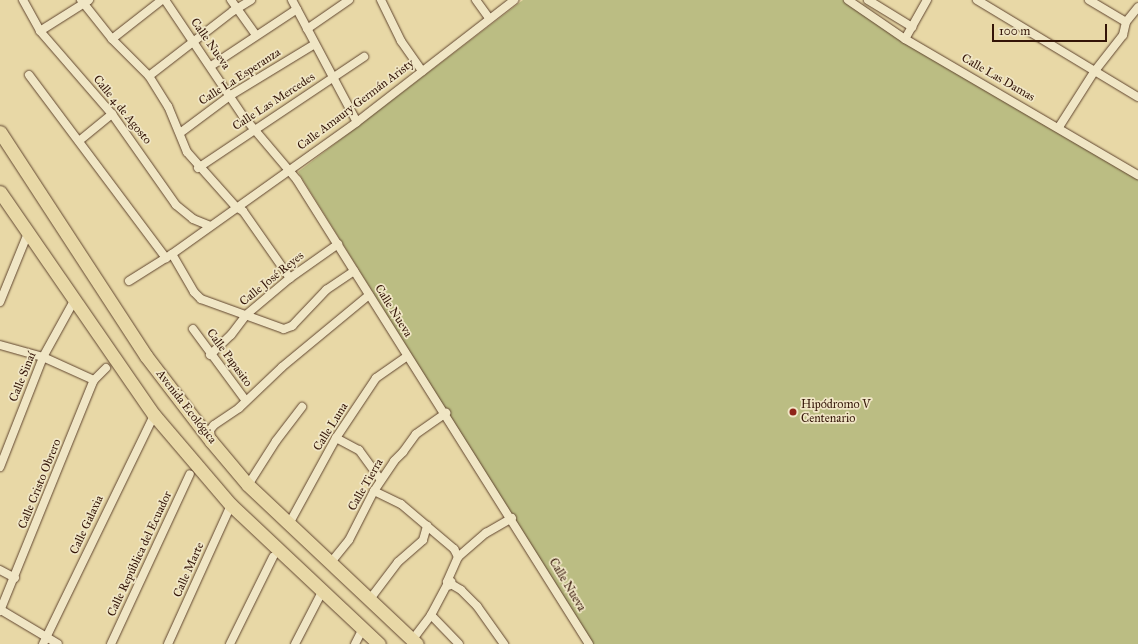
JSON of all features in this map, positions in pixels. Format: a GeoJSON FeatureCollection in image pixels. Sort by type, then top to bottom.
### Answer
{"type":"FeatureCollection","features":[{"type":"Feature","properties":{"kind":"main road","name":"Avenida Ecológica"},"geometry":{"type":"LineString","coordinates":[[0,132],[146,356],[211,441],[248,485],[332,561],[415,642]]}},
{"type":"Feature","properties":{"kind":"main road"},"geometry":{"type":"LineString","coordinates":[[0,192],[76,299],[154,416],[231,506],[380,644]]}},
{"type":"Feature","properties":{"kind":"street","name":"Calle 4 de Agosto"},"geometry":{"type":"LineString","coordinates":[[23,0],[40,32],[112,114],[176,205],[193,219],[210,226]]}},
{"type":"Feature","properties":{"kind":"street"},"geometry":{"type":"LineString","coordinates":[[112,38],[164,0]]}},
{"type":"Feature","properties":{"kind":"street","name":"Calle Nueva"},"geometry":{"type":"LineString","coordinates":[[164,0],[254,129],[288,172],[298,180],[407,356],[446,413],[512,518],[589,644]]}},
{"type":"Feature","properties":{"kind":"street"},"geometry":{"type":"LineString","coordinates":[[231,0],[256,35]]}},
{"type":"Feature","properties":{"kind":"street"},"geometry":{"type":"LineString","coordinates":[[149,76],[237,8],[251,0]]}},
{"type":"Feature","properties":{"kind":"street"},"geometry":{"type":"LineString","coordinates":[[292,0],[332,78],[357,122]]}},
{"type":"Feature","properties":{"kind":"street"},"geometry":{"type":"LineString","coordinates":[[307,29],[349,0]]}},
{"type":"Feature","properties":{"kind":"street"},"geometry":{"type":"LineString","coordinates":[[381,0],[401,41],[422,72]]}},
{"type":"Feature","properties":{"kind":"street"},"geometry":{"type":"LineString","coordinates":[[476,0],[490,18]]}},
{"type":"Feature","properties":{"kind":"street","name":"Calle Amaury Germán Aristy"},"geometry":{"type":"LineString","coordinates":[[129,281],[169,256],[357,122],[514,0]]}},
{"type":"Feature","properties":{"kind":"street","name":"Calle Las Damas"},"geometry":{"type":"LineString","coordinates":[[848,0],[905,39],[1059,127],[1138,175]]}},
{"type":"Feature","properties":{"kind":"street"},"geometry":{"type":"LineString","coordinates":[[868,0],[912,26]]}},
{"type":"Feature","properties":{"kind":"street"},"geometry":{"type":"LineString","coordinates":[[905,39],[927,0]]}},
{"type":"Feature","properties":{"kind":"street"},"geometry":{"type":"LineString","coordinates":[[977,0],[1094,72],[1138,97]]}},
{"type":"Feature","properties":{"kind":"street"},"geometry":{"type":"LineString","coordinates":[[1089,0],[1126,22]]}},
{"type":"Feature","properties":{"kind":"street"},"geometry":{"type":"LineString","coordinates":[[40,32],[84,1],[112,38],[149,76],[168,106],[187,152],[198,168],[236,207],[243,211],[290,278]]}},
{"type":"Feature","properties":{"kind":"street"},"geometry":{"type":"LineString","coordinates":[[1059,127],[1094,72],[1123,35],[1126,22],[1138,7]]}},
{"type":"Feature","properties":{"kind":"street"},"geometry":{"type":"LineString","coordinates":[[211,66],[297,9]]}},
{"type":"Feature","properties":{"kind":"street","name":"Calle La Esperanza"},"geometry":{"type":"LineString","coordinates":[[180,133],[231,95],[315,44]]}},
{"type":"Feature","properties":{"kind":"street","name":"Calle Las Mercedes"},"geometry":{"type":"LineString","coordinates":[[198,168],[254,129],[364,57]]}},
{"type":"Feature","properties":{"kind":"street"},"geometry":{"type":"LineString","coordinates":[[29,75],[79,142],[169,256],[197,296],[284,329],[292,326],[326,290],[354,271]]}},
{"type":"Feature","properties":{"kind":"street"},"geometry":{"type":"LineString","coordinates":[[79,142],[112,114]]}},
{"type":"Feature","properties":{"kind":"street"},"geometry":{"type":"LineString","coordinates":[[0,302],[28,233]]}},
{"type":"Feature","properties":{"kind":"street","name":"Calle José Reyes"},"geometry":{"type":"LineString","coordinates":[[210,355],[231,336],[246,315],[290,278],[338,244]]}},
{"type":"Feature","properties":{"kind":"street"},"geometry":{"type":"LineString","coordinates":[[211,441],[210,430],[214,425],[246,401],[369,295]]}},
{"type":"Feature","properties":{"kind":"street","name":"Calle Sinaí"},"geometry":{"type":"LineString","coordinates":[[0,467],[43,357],[76,299]]}},
{"type":"Feature","properties":{"kind":"street","name":"Calle Papasito"},"geometry":{"type":"LineString","coordinates":[[193,330],[210,355],[246,401]]}},
{"type":"Feature","properties":{"kind":"street"},"geometry":{"type":"LineString","coordinates":[[0,345],[43,357],[94,380]]}},
{"type":"Feature","properties":{"kind":"street","name":"Calle Luna"},"geometry":{"type":"LineString","coordinates":[[290,522],[336,438],[376,378],[407,356]]}},
{"type":"Feature","properties":{"kind":"street","name":"Calle Cristo Obrero"},"geometry":{"type":"LineString","coordinates":[[0,611],[15,578],[94,380],[106,368]]}},
{"type":"Feature","properties":{"kind":"street"},"geometry":{"type":"LineString","coordinates":[[248,485],[276,441],[302,407]]}},
{"type":"Feature","properties":{"kind":"street","name":"Calle Tierra"},"geometry":{"type":"LineString","coordinates":[[332,561],[349,540],[381,480],[416,434],[446,413]]}},
{"type":"Feature","properties":{"kind":"street","name":"Calle Galaxia"},"geometry":{"type":"LineString","coordinates":[[45,641],[154,416]]}},
{"type":"Feature","properties":{"kind":"street"},"geometry":{"type":"LineString","coordinates":[[336,438],[359,450],[381,480]]}},
{"type":"Feature","properties":{"kind":"street","name":"Calle República del Ecuador"},"geometry":{"type":"LineString","coordinates":[[111,644],[190,474]]}},
{"type":"Feature","properties":{"kind":"street"},"geometry":{"type":"LineString","coordinates":[[374,491],[401,504],[454,549],[458,557]]}},
{"type":"Feature","properties":{"kind":"street","name":"Calle Marte"},"geometry":{"type":"LineString","coordinates":[[168,644],[231,506]]}},
{"type":"Feature","properties":{"kind":"street"},"geometry":{"type":"LineString","coordinates":[[415,642],[449,583],[458,557],[486,533],[512,518]]}},
{"type":"Feature","properties":{"kind":"street"},"geometry":{"type":"LineString","coordinates":[[370,599],[398,562],[422,540],[427,526]]}},
{"type":"Feature","properties":{"kind":"street"},"geometry":{"type":"LineString","coordinates":[[230,644],[273,558]]}},
{"type":"Feature","properties":{"kind":"street"},"geometry":{"type":"LineString","coordinates":[[0,570],[15,578]]}},
{"type":"Feature","properties":{"kind":"street"},"geometry":{"type":"LineString","coordinates":[[449,583],[466,593],[504,644]]}},
{"type":"Feature","properties":{"kind":"street"},"geometry":{"type":"LineString","coordinates":[[295,644],[323,590]]}},
{"type":"Feature","properties":{"kind":"street"},"geometry":{"type":"LineString","coordinates":[[0,611],[45,641],[58,644]]}},
{"type":"Feature","properties":{"kind":"street"},"geometry":{"type":"LineString","coordinates":[[431,615],[459,644]]}},
{"type":"Feature","properties":{"kind":"street"},"geometry":{"type":"LineString","coordinates":[[355,644],[363,628]]}},
{"type":"Feature","properties":{"kind":"green space","name":"Hipódromo V Centenario"},"geometry":{"type":"Polygon","coordinates":[[[523,0],[843,0],[904,42],[1138,180],[1138,644],[592,644],[298,172],[523,0]]]}},
{"type":"Feature","properties":{"kind":"place","name":"Hipódromo V Centenario"},"geometry":{"type":"Point","coordinates":[793,412]}}]}
